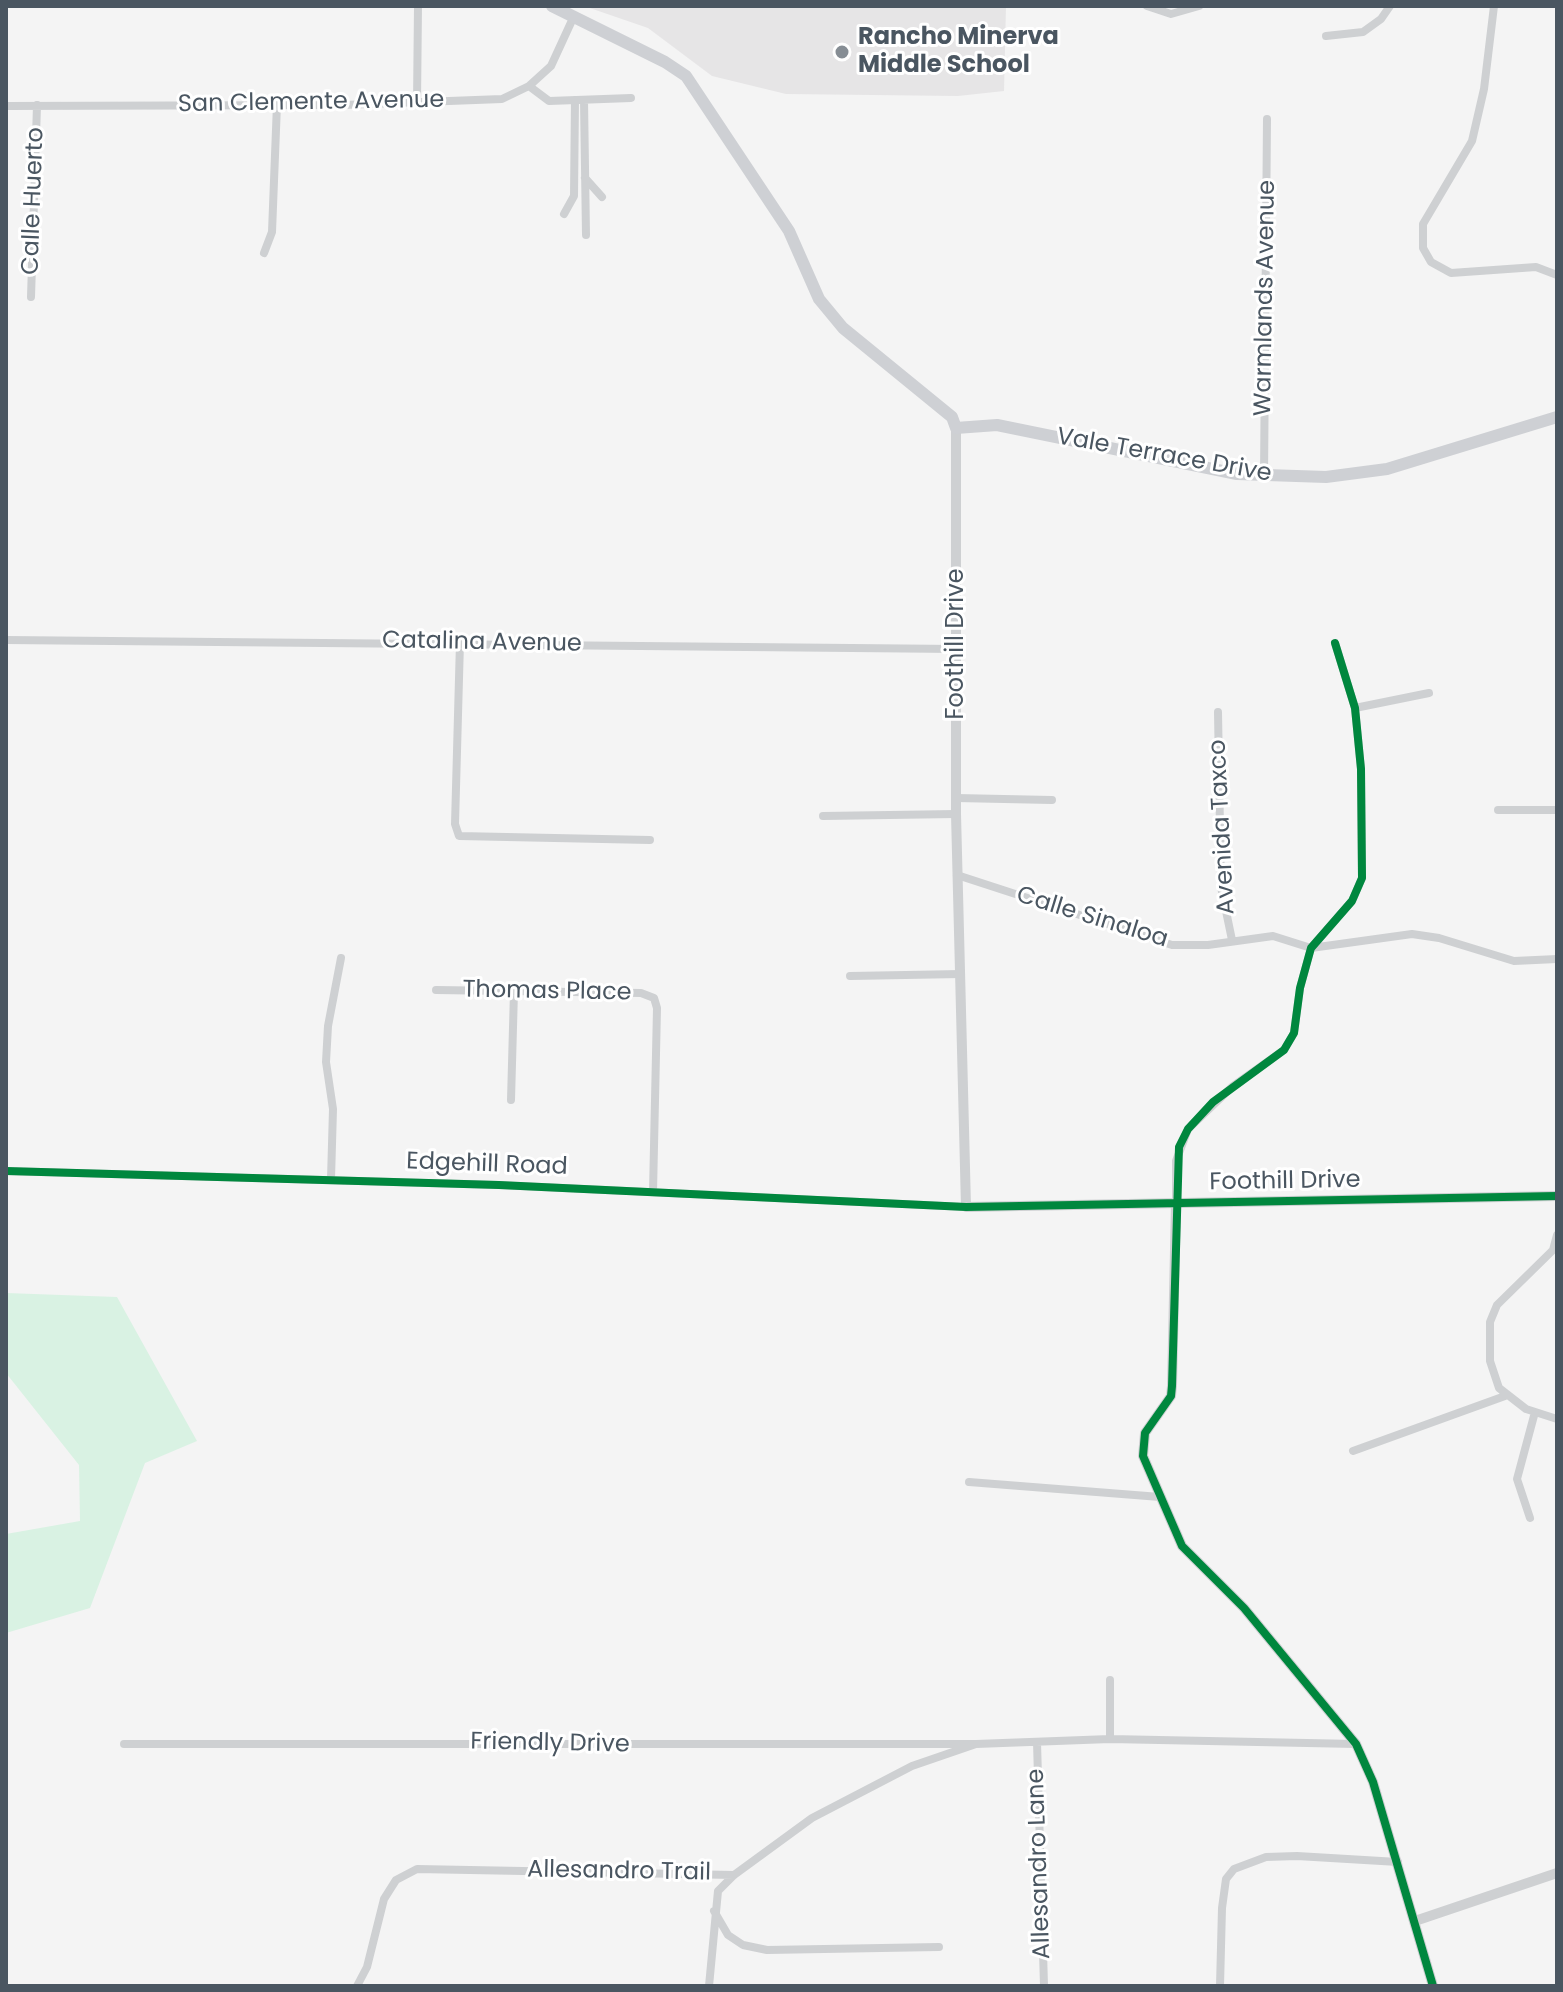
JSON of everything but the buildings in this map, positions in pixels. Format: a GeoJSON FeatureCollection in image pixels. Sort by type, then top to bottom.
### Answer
{"type":"FeatureCollection","features":[{"type":"Feature","properties":{"kind":"main road"},"geometry":{"type":"LineString","coordinates":[[552,6],[686,76],[789,231],[819,299],[843,328],[952,417],[956,428]]}},
{"type":"Feature","properties":{"kind":"main road","name":"Vale Terrace Drive"},"geometry":{"type":"LineString","coordinates":[[956,428],[997,425],[1264,477],[1326,477],[1387,469],[1557,417]]}},
{"type":"Feature","properties":{"kind":"street"},"geometry":{"type":"LineString","coordinates":[[417,103],[418,6]]}},
{"type":"Feature","properties":{"kind":"street"},"geometry":{"type":"LineString","coordinates":[[1147,6],[1171,14],[1199,6]]}},
{"type":"Feature","properties":{"kind":"street"},"geometry":{"type":"LineString","coordinates":[[1326,36],[1363,32],[1381,19],[1390,6]]}},
{"type":"Feature","properties":{"kind":"street"},"geometry":{"type":"LineString","coordinates":[[1494,6],[1484,89],[1472,141],[1423,224],[1423,248],[1431,262],[1451,273],[1536,267],[1557,275]]}},
{"type":"Feature","properties":{"kind":"street","name":"San Clemente Avenue"},"geometry":{"type":"LineString","coordinates":[[6,106],[417,103],[502,99],[529,86],[551,66],[574,16]]}},
{"type":"Feature","properties":{"kind":"street"},"geometry":{"type":"LineString","coordinates":[[529,86],[549,101],[631,98]]}},
{"type":"Feature","properties":{"kind":"street"},"geometry":{"type":"LineString","coordinates":[[580,100],[586,235]]}},
{"type":"Feature","properties":{"kind":"street"},"geometry":{"type":"LineString","coordinates":[[564,214],[574,196],[580,100]]}},
{"type":"Feature","properties":{"kind":"street"},"geometry":{"type":"LineString","coordinates":[[264,253],[272,232],[277,104]]}},
{"type":"Feature","properties":{"kind":"street","name":"Calle Huerto"},"geometry":{"type":"LineString","coordinates":[[31,297],[37,105]]}},
{"type":"Feature","properties":{"kind":"street","name":"Warmlands Avenue"},"geometry":{"type":"LineString","coordinates":[[1264,477],[1267,119]]}},
{"type":"Feature","properties":{"kind":"street"},"geometry":{"type":"LineString","coordinates":[[585,177],[602,197]]}},
{"type":"Feature","properties":{"kind":"street","name":"Foothill Drive"},"geometry":{"type":"LineString","coordinates":[[956,428],[956,814],[966,1207],[1557,1196]]}},
{"type":"Feature","properties":{"kind":"street","name":"Catalina Avenue"},"geometry":{"type":"LineString","coordinates":[[6,640],[957,649]]}},
{"type":"Feature","properties":{"kind":"street"},"geometry":{"type":"LineString","coordinates":[[460,642],[455,824],[459,836],[650,840]]}},
{"type":"Feature","properties":{"kind":"street"},"geometry":{"type":"LineString","coordinates":[[1335,643],[1355,708],[1361,769],[1362,878],[1352,901],[1311,948],[1300,988],[1294,1033],[1284,1050],[1233,1086],[1188,1129],[1176,1161],[1171,1396],[1145,1433],[1143,1456],[1182,1546],[1244,1608],[1356,1744],[1373,1782],[1433,1986]]}},
{"type":"Feature","properties":{"kind":"street"},"geometry":{"type":"LineString","coordinates":[[1355,708],[1429,693]]}},
{"type":"Feature","properties":{"kind":"street","name":"Avenida Taxco"},"geometry":{"type":"LineString","coordinates":[[1218,712],[1221,887],[1232,940]]}},
{"type":"Feature","properties":{"kind":"street"},"geometry":{"type":"LineString","coordinates":[[956,798],[1052,800]]}},
{"type":"Feature","properties":{"kind":"street"},"geometry":{"type":"LineString","coordinates":[[1498,810],[1557,810]]}},
{"type":"Feature","properties":{"kind":"street"},"geometry":{"type":"LineString","coordinates":[[823,816],[956,814]]}},
{"type":"Feature","properties":{"kind":"street","name":"Calle Sinaloa"},"geometry":{"type":"LineString","coordinates":[[957,875],[1155,942],[1208,945],[1273,936],[1311,948],[1412,934],[1439,938],[1514,961],[1557,959]]}},
{"type":"Feature","properties":{"kind":"street"},"geometry":{"type":"LineString","coordinates":[[331,1179],[333,1109],[326,1062],[327,1038],[332,993],[341,958]]}},
{"type":"Feature","properties":{"kind":"street"},"geometry":{"type":"LineString","coordinates":[[850,976],[961,974]]}},
{"type":"Feature","properties":{"kind":"street","name":"Thomas Place"},"geometry":{"type":"LineString","coordinates":[[436,990],[641,993],[654,998],[657,1008],[653,1192]]}},
{"type":"Feature","properties":{"kind":"street"},"geometry":{"type":"LineString","coordinates":[[511,1100],[514,991]]}},
{"type":"Feature","properties":{"kind":"street","name":"Edgehill Road"},"geometry":{"type":"LineString","coordinates":[[6,1171],[331,1179],[966,1207]]}},
{"type":"Feature","properties":{"kind":"street"},"geometry":{"type":"LineString","coordinates":[[1557,1235],[1553,1250],[1497,1305],[1490,1322],[1490,1361],[1505,1396],[1535,1412],[1557,1419]]}},
{"type":"Feature","properties":{"kind":"street"},"geometry":{"type":"LineString","coordinates":[[1353,1451],[1505,1396]]}},
{"type":"Feature","properties":{"kind":"street"},"geometry":{"type":"LineString","coordinates":[[1530,1518],[1517,1479],[1535,1412]]}},
{"type":"Feature","properties":{"kind":"street"},"geometry":{"type":"LineString","coordinates":[[969,1482],[1160,1497]]}},
{"type":"Feature","properties":{"kind":"street"},"geometry":{"type":"LineString","coordinates":[[1110,1680],[1110,1739]]}},
{"type":"Feature","properties":{"kind":"street","name":"Allesandro Trail"},"geometry":{"type":"LineString","coordinates":[[357,1986],[367,1967],[384,1899],[396,1880],[417,1869],[734,1875],[832,1805],[912,1766],[976,1744],[1110,1739],[1356,1744]]}},
{"type":"Feature","properties":{"kind":"street","name":"Allesandro Lane"},"geometry":{"type":"LineString","coordinates":[[1037,1742],[1044,1986]]}},
{"type":"Feature","properties":{"kind":"street","name":"Friendly Drive"},"geometry":{"type":"LineString","coordinates":[[124,1744],[976,1744]]}},
{"type":"Feature","properties":{"kind":"street"},"geometry":{"type":"LineString","coordinates":[[1220,1986],[1222,1908],[1226,1879],[1234,1869],[1266,1857],[1398,1862]]}},
{"type":"Feature","properties":{"kind":"street"},"geometry":{"type":"LineString","coordinates":[[1415,1921],[1557,1873]]}},
{"type":"Feature","properties":{"kind":"street"},"geometry":{"type":"LineString","coordinates":[[709,1986],[718,1891],[734,1875]]}},
{"type":"Feature","properties":{"kind":"street"},"geometry":{"type":"LineString","coordinates":[[714,1911],[728,1935],[743,1945],[767,1950],[939,1947]]}},
{"type":"Feature","properties":{"kind":"shaded area","name":"Rancho Minerva Middle School"},"geometry":{"type":"Polygon","coordinates":[[[584,6],[1006,6],[1004,91],[958,96],[786,94],[712,76],[648,28],[584,6]]]}},
{"type":"Feature","properties":{"kind":"green space"},"geometry":{"type":"Polygon","coordinates":[[[6,1293],[117,1297],[197,1441],[145,1463],[90,1608],[6,1633],[6,1534],[80,1521],[79,1465],[6,1373],[6,1293]]]}},
{"type":"Feature","properties":{"kind":"cycle path"},"geometry":{"type":"LineString","coordinates":[[1335,643],[1355,708],[1361,769],[1362,878],[1352,901],[1311,948],[1300,988],[1294,1033],[1284,1050],[1213,1102],[1188,1129],[1179,1147],[1171,1396],[1145,1433],[1143,1456],[1182,1546],[1244,1608],[1356,1744],[1373,1782],[1433,1986]]}},
{"type":"Feature","properties":{"kind":"cycle path"},"geometry":{"type":"LineString","coordinates":[[6,1171],[499,1185],[966,1207],[1557,1196]]}},
{"type":"Feature","properties":{"kind":"place","name":"Rancho Minerva Middle School"},"geometry":{"type":"Point","coordinates":[842,52]}}]}
